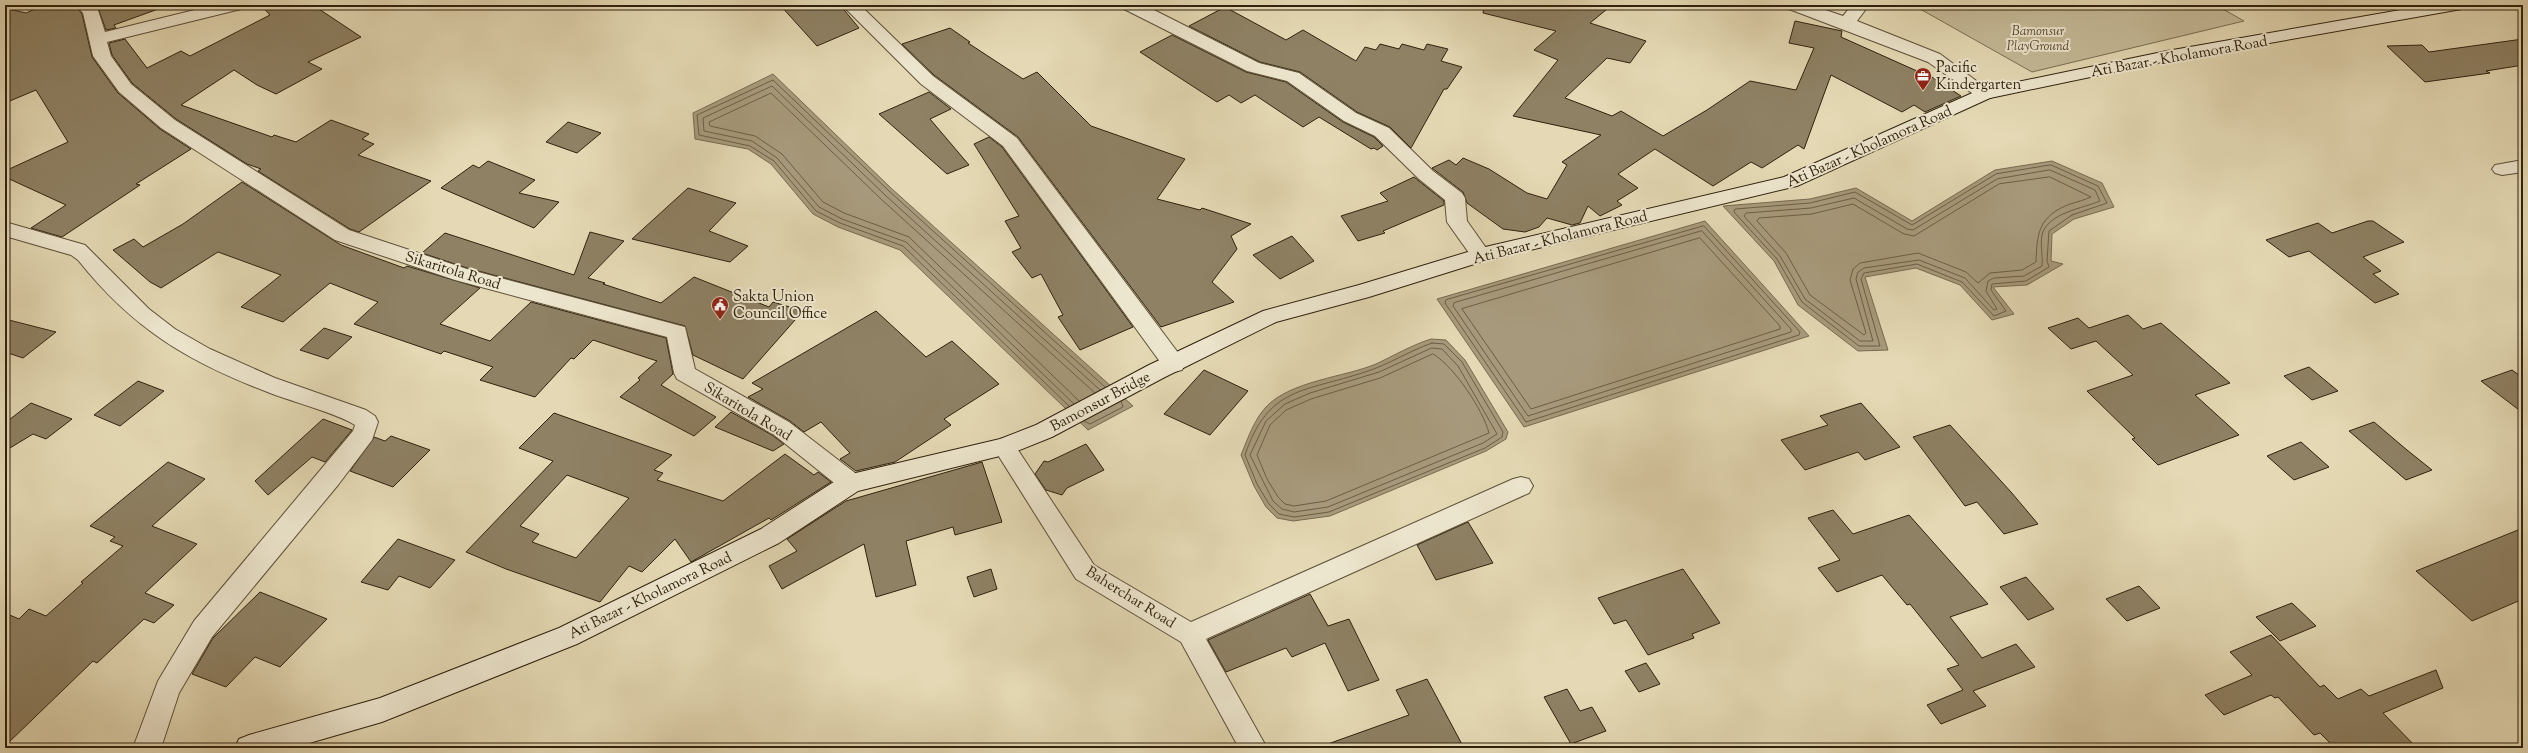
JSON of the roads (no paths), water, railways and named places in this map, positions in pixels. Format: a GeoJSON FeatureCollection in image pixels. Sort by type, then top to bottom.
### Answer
{"type":"FeatureCollection","features":[{"type":"Feature","properties":{"kind":"street","name":"Sikaritola Road"},"geometry":{"type":"LineString","coordinates":[[84,5],[91,11],[102,56],[125,88],[168,124],[342,234],[462,275],[677,332],[686,373],[781,428],[851,483]]}},
{"type":"Feature","properties":{"kind":"street"},"geometry":{"type":"LineString","coordinates":[[98,38],[235,5]]}},
{"type":"Feature","properties":{"kind":"street"},"geometry":{"type":"LineString","coordinates":[[850,5],[927,80],[1010,142],[1165,368]]}},
{"type":"Feature","properties":{"kind":"street"},"geometry":{"type":"LineString","coordinates":[[1130,5],[1149,13],[1253,67],[1293,77],[1350,117],[1382,132],[1426,175],[1455,198],[1457,222],[1481,255]]}},
{"type":"Feature","properties":{"kind":"street"},"geometry":{"type":"LineString","coordinates":[[1795,5],[1846,23],[1934,58],[1985,94]]}},
{"type":"Feature","properties":{"kind":"street"},"geometry":{"type":"LineString","coordinates":[[1846,23],[1861,5]]}},
{"type":"Feature","properties":{"kind":"street","name":"Ati Bazar - Kholamora Road"},"geometry":{"type":"LineString","coordinates":[[1165,368],[1270,316],[1362,292],[1481,255],[1790,182],[1985,94],[2167,56],[2290,36],[2456,5]]}},
{"type":"Feature","properties":{"kind":"street"},"geometry":{"type":"LineString","coordinates":[[2502,169],[2523,166]]}},
{"type":"Feature","properties":{"kind":"street"},"geometry":{"type":"LineString","coordinates":[[5,229],[78,250],[86,255],[132,305],[174,338],[195,351],[222,365],[358,416],[367,422],[364,434],[348,455],[199,635],[167,689],[147,748]]}},
{"type":"Feature","properties":{"kind":"street","name":"Bamonsur Bridge"},"geometry":{"type":"LineString","coordinates":[[1044,431],[1165,368]]}},
{"type":"Feature","properties":{"kind":"street","name":"Ati Bazar - Kholamora Road"},"geometry":{"type":"LineString","coordinates":[[249,748],[382,710],[568,636],[770,536],[851,483],[1004,447],[1044,431]]}},
{"type":"Feature","properties":{"kind":"street","name":"Baherchar Road"},"geometry":{"type":"LineString","coordinates":[[1004,447],[1085,572],[1190,634],[1253,748]]}},
{"type":"Feature","properties":{"kind":"street"},"geometry":{"type":"LineString","coordinates":[[1190,634],[1521,486]]}},
{"type":"Feature","properties":{"kind":"water"},"geometry":{"type":"Polygon","coordinates":[[[773,74],[891,188],[1133,406],[1088,430],[900,250],[838,227],[813,214],[771,164],[748,149],[695,139],[693,113],[773,74]]]}},
{"type":"Feature","properties":{"kind":"water"},"geometry":{"type":"Polygon","coordinates":[[[2052,161],[2102,183],[2114,207],[2074,219],[2052,234],[2051,261],[2063,264],[2027,285],[1993,287],[2014,314],[1992,320],[1960,285],[1916,268],[1865,277],[1888,350],[1858,351],[1798,305],[1774,261],[1723,206],[1810,199],[1856,188],[1912,221],[1995,170],[2052,161]]]}},
{"type":"Feature","properties":{"kind":"water"},"geometry":{"type":"Polygon","coordinates":[[[1705,221],[1809,336],[1524,427],[1437,299],[1705,221]]]}},
{"type":"Feature","properties":{"kind":"water"},"geometry":{"type":"Polygon","coordinates":[[[1431,339],[1446,340],[1465,360],[1508,432],[1506,439],[1486,451],[1330,516],[1293,521],[1277,518],[1266,507],[1254,486],[1241,455],[1255,423],[1266,407],[1276,398],[1303,385],[1363,369],[1431,339]]]}},
{"type":"Feature","properties":{"kind":"place","name":"Pacific Kindergarten"},"geometry":{"type":"Point","coordinates":[1923,91]}},
{"type":"Feature","properties":{"kind":"place","name":"Sakta Union Council Office"},"geometry":{"type":"Point","coordinates":[720,320]}},
{"type":"Feature","properties":{"kind":"park label","name":"Bamonsur PlayGround"},"geometry":{"type":"Point","coordinates":[2038,38]}}]}
